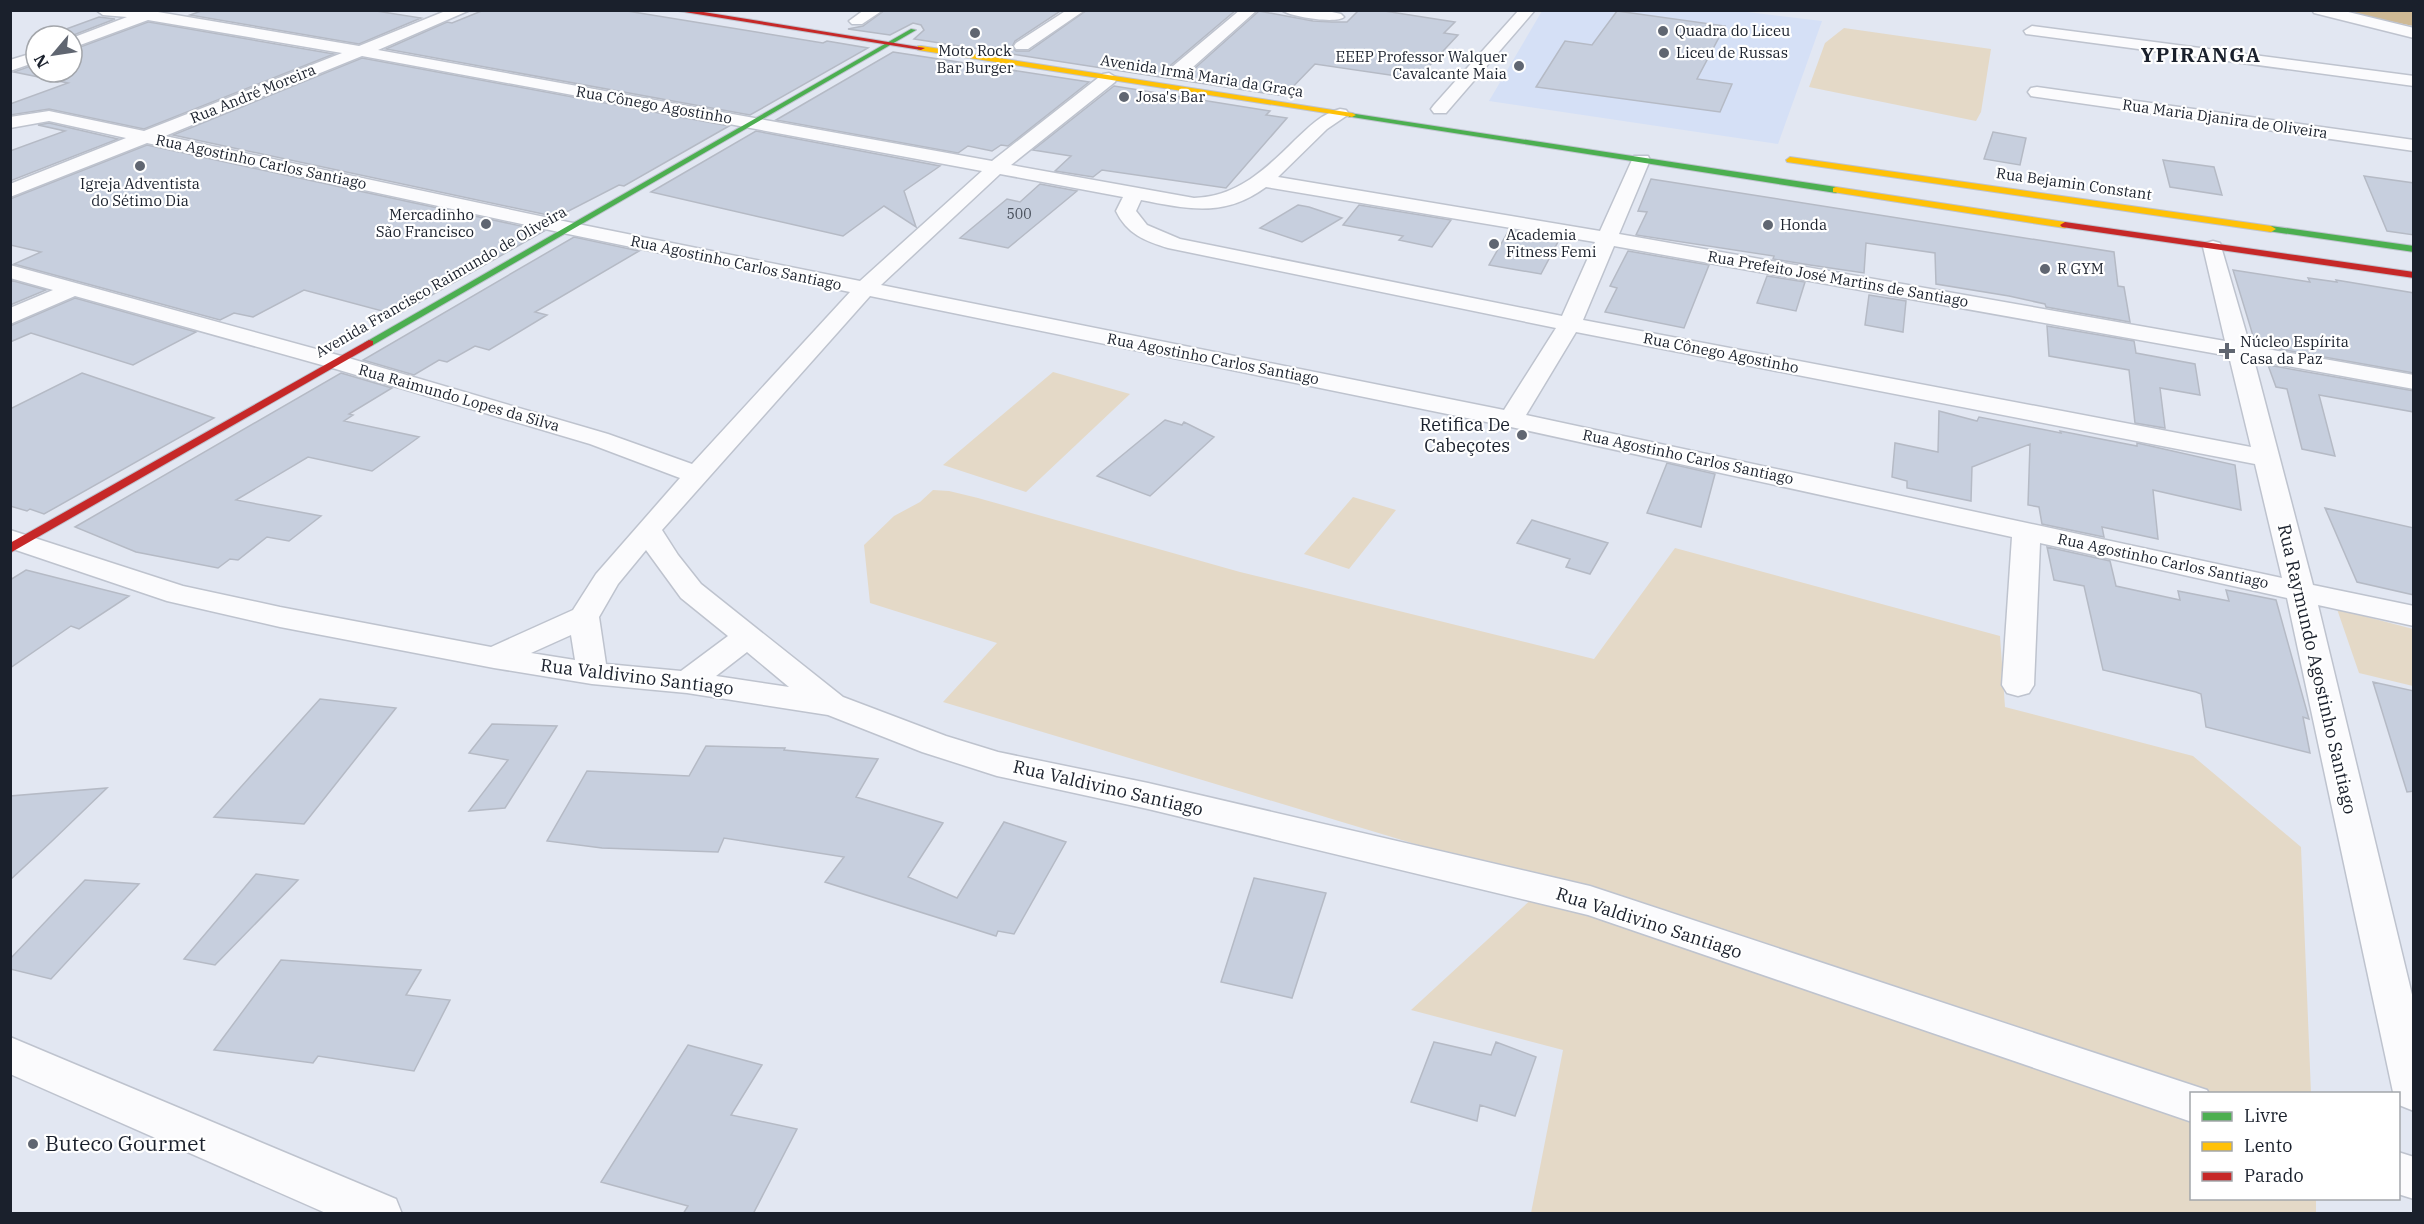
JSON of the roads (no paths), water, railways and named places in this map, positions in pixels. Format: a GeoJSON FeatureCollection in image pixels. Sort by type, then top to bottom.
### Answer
{"type":"FeatureCollection","features":[{"type":"Feature","properties":{"kind":"main road","name":"Avenida Irmã Maria da Graça"},"geometry":{"type":"LineString","coordinates":[[675,10],[1641,160],[2213,247],[2414,275]]}},
{"type":"Feature","properties":{"kind":"main road","name":"Avenida Francisco Raimundo de Oliveira"},"geometry":{"type":"LineString","coordinates":[[15,543],[337,362],[889,45],[918,31],[882,21]]}},
{"type":"Feature","properties":{"kind":"main road"},"geometry":{"type":"LineString","coordinates":[[1016,46],[1044,50]]}},
{"type":"Feature","properties":{"kind":"main road","name":"Avenida Irmã Maria da Graça"},"geometry":{"type":"LineString","coordinates":[[1173,71],[1201,75]]}},
{"type":"Feature","properties":{"kind":"main road","name":"Rua Bejamin Constant"},"geometry":{"type":"LineString","coordinates":[[1774,157],[2414,249]]}},
{"type":"Feature","properties":{"kind":"street","name":"Rua Cônego Agostinho"},"geometry":{"type":"LineString","coordinates":[[103,10],[154,13],[1204,205],[1224,201],[1248,191],[1261,180]]}},
{"type":"Feature","properties":{"kind":"street","name":"Rua André Moreira"},"geometry":{"type":"LineString","coordinates":[[10,191],[463,10]]}},
{"type":"Feature","properties":{"kind":"street"},"geometry":{"type":"LineString","coordinates":[[1016,46],[1078,10]]}},
{"type":"Feature","properties":{"kind":"street"},"geometry":{"type":"LineString","coordinates":[[1173,71],[1250,10]]}},
{"type":"Feature","properties":{"kind":"street"},"geometry":{"type":"LineString","coordinates":[[1289,10],[1336,17]]}},
{"type":"Feature","properties":{"kind":"street"},"geometry":{"type":"LineString","coordinates":[[1440,109],[1528,10]]}},
{"type":"Feature","properties":{"kind":"street"},"geometry":{"type":"LineString","coordinates":[[2319,10],[2414,33]]}},
{"type":"Feature","properties":{"kind":"street"},"geometry":{"type":"LineString","coordinates":[[84,39],[154,13]]}},
{"type":"Feature","properties":{"kind":"street"},"geometry":{"type":"LineString","coordinates":[[852,20],[882,21]]}},
{"type":"Feature","properties":{"kind":"street"},"geometry":{"type":"LineString","coordinates":[[2032,31],[2414,81]]}},
{"type":"Feature","properties":{"kind":"street"},"geometry":{"type":"LineString","coordinates":[[494,658],[584,617],[606,580],[648,529],[864,289],[997,167],[1109,78]]}},
{"type":"Feature","properties":{"kind":"street","name":"Rua Maria Djanira de Oliveira"},"geometry":{"type":"LineString","coordinates":[[2037,92],[2414,146]]}},
{"type":"Feature","properties":{"kind":"street"},"geometry":{"type":"LineString","coordinates":[[1261,180],[1303,143],[1323,121],[1340,114]]}},
{"type":"Feature","properties":{"kind":"street","name":"Rua Agostinho Carlos Santiago"},"geometry":{"type":"LineString","coordinates":[[10,123],[27,117],[49,116],[568,228],[1511,418],[2414,616]]}},
{"type":"Feature","properties":{"kind":"street"},"geometry":{"type":"LineString","coordinates":[[1511,418],[1570,324],[1641,160]]}},
{"type":"Feature","properties":{"kind":"street","name":"Rua Prefeito José Martins de Santiago"},"geometry":{"type":"LineString","coordinates":[[1261,180],[1607,237],[2414,382]]}},
{"type":"Feature","properties":{"kind":"street","name":"Rua Cônego Agostinho"},"geometry":{"type":"LineString","coordinates":[[1135,193],[1126,211],[1131,223],[1144,233],[1175,244],[1570,324],[2266,458]]}},
{"type":"Feature","properties":{"kind":"street","name":"Rua Raymundo Agostinho Santiago"},"geometry":{"type":"LineString","coordinates":[[2213,247],[2404,1005],[2414,1092]]}},
{"type":"Feature","properties":{"kind":"street","name":"Rua Raimundo Lopes da Silva"},"geometry":{"type":"LineString","coordinates":[[10,271],[337,362],[599,439],[697,475]]}},
{"type":"Feature","properties":{"kind":"street"},"geometry":{"type":"LineString","coordinates":[[10,317],[75,288]]}},
{"type":"Feature","properties":{"kind":"street"},"geometry":{"type":"LineString","coordinates":[[648,529],[666,559],[691,591],[833,705]]}},
{"type":"Feature","properties":{"kind":"street"},"geometry":{"type":"LineString","coordinates":[[2018,685],[2026,531]]}},
{"type":"Feature","properties":{"kind":"street","name":"Rua Valdivino Santiago"},"geometry":{"type":"LineString","coordinates":[[15,543],[177,594],[280,617],[494,658],[591,673],[687,682],[833,705],[934,744],[997,764],[1148,796],[1590,901],[2190,1102]]}},
{"type":"Feature","properties":{"kind":"street"},"geometry":{"type":"LineString","coordinates":[[584,617],[591,673]]}},
{"type":"Feature","properties":{"kind":"street"},"geometry":{"type":"LineString","coordinates":[[687,682],[747,638]]}},
{"type":"Feature","properties":{"kind":"street"},"geometry":{"type":"LineString","coordinates":[[10,1055],[380,1214]]}},
{"type":"Feature","properties":{"kind":"place","name":"Quadra do Liceu"},"geometry":{"type":"Point","coordinates":[1663,31]}},
{"type":"Feature","properties":{"kind":"place","name":"Moto Rock Bar Burger"},"geometry":{"type":"Point","coordinates":[975,33]}},
{"type":"Feature","properties":{"kind":"place","name":"Liceu de Russas"},"geometry":{"type":"Point","coordinates":[1664,53]}},
{"type":"Feature","properties":{"kind":"place","name":"EEEP Professor Walquer Cavalcante Maia"},"geometry":{"type":"Point","coordinates":[1519,66]}},
{"type":"Feature","properties":{"kind":"place","name":"Josa's Bar"},"geometry":{"type":"Point","coordinates":[1124,97]}},
{"type":"Feature","properties":{"kind":"place","name":"Igreja Adventista do Sétimo Dia"},"geometry":{"type":"Point","coordinates":[140,166]}},
{"type":"Feature","properties":{"kind":"place","name":"Mercadinho São Francisco"},"geometry":{"type":"Point","coordinates":[486,224]}},
{"type":"Feature","properties":{"kind":"place","name":"Honda"},"geometry":{"type":"Point","coordinates":[1768,225]}},
{"type":"Feature","properties":{"kind":"place","name":"Academia Fitness Femi"},"geometry":{"type":"Point","coordinates":[1494,244]}},
{"type":"Feature","properties":{"kind":"place","name":"R GYM"},"geometry":{"type":"Point","coordinates":[2045,269]}},
{"type":"Feature","properties":{"kind":"place","name":"Núcleo Espírita Casa da Paz"},"geometry":{"type":"Point","coordinates":[2227,351]}},
{"type":"Feature","properties":{"kind":"place","name":"Retifica De Cabeçotes"},"geometry":{"type":"Point","coordinates":[1522,435]}},
{"type":"Feature","properties":{"kind":"place","name":"Buteco Gourmet"},"geometry":{"type":"Point","coordinates":[33,1144]}},
{"type":"Feature","properties":{"kind":"district","name":"YPIRANGA"},"geometry":{"type":"Point","coordinates":[2201,55]}}]}
